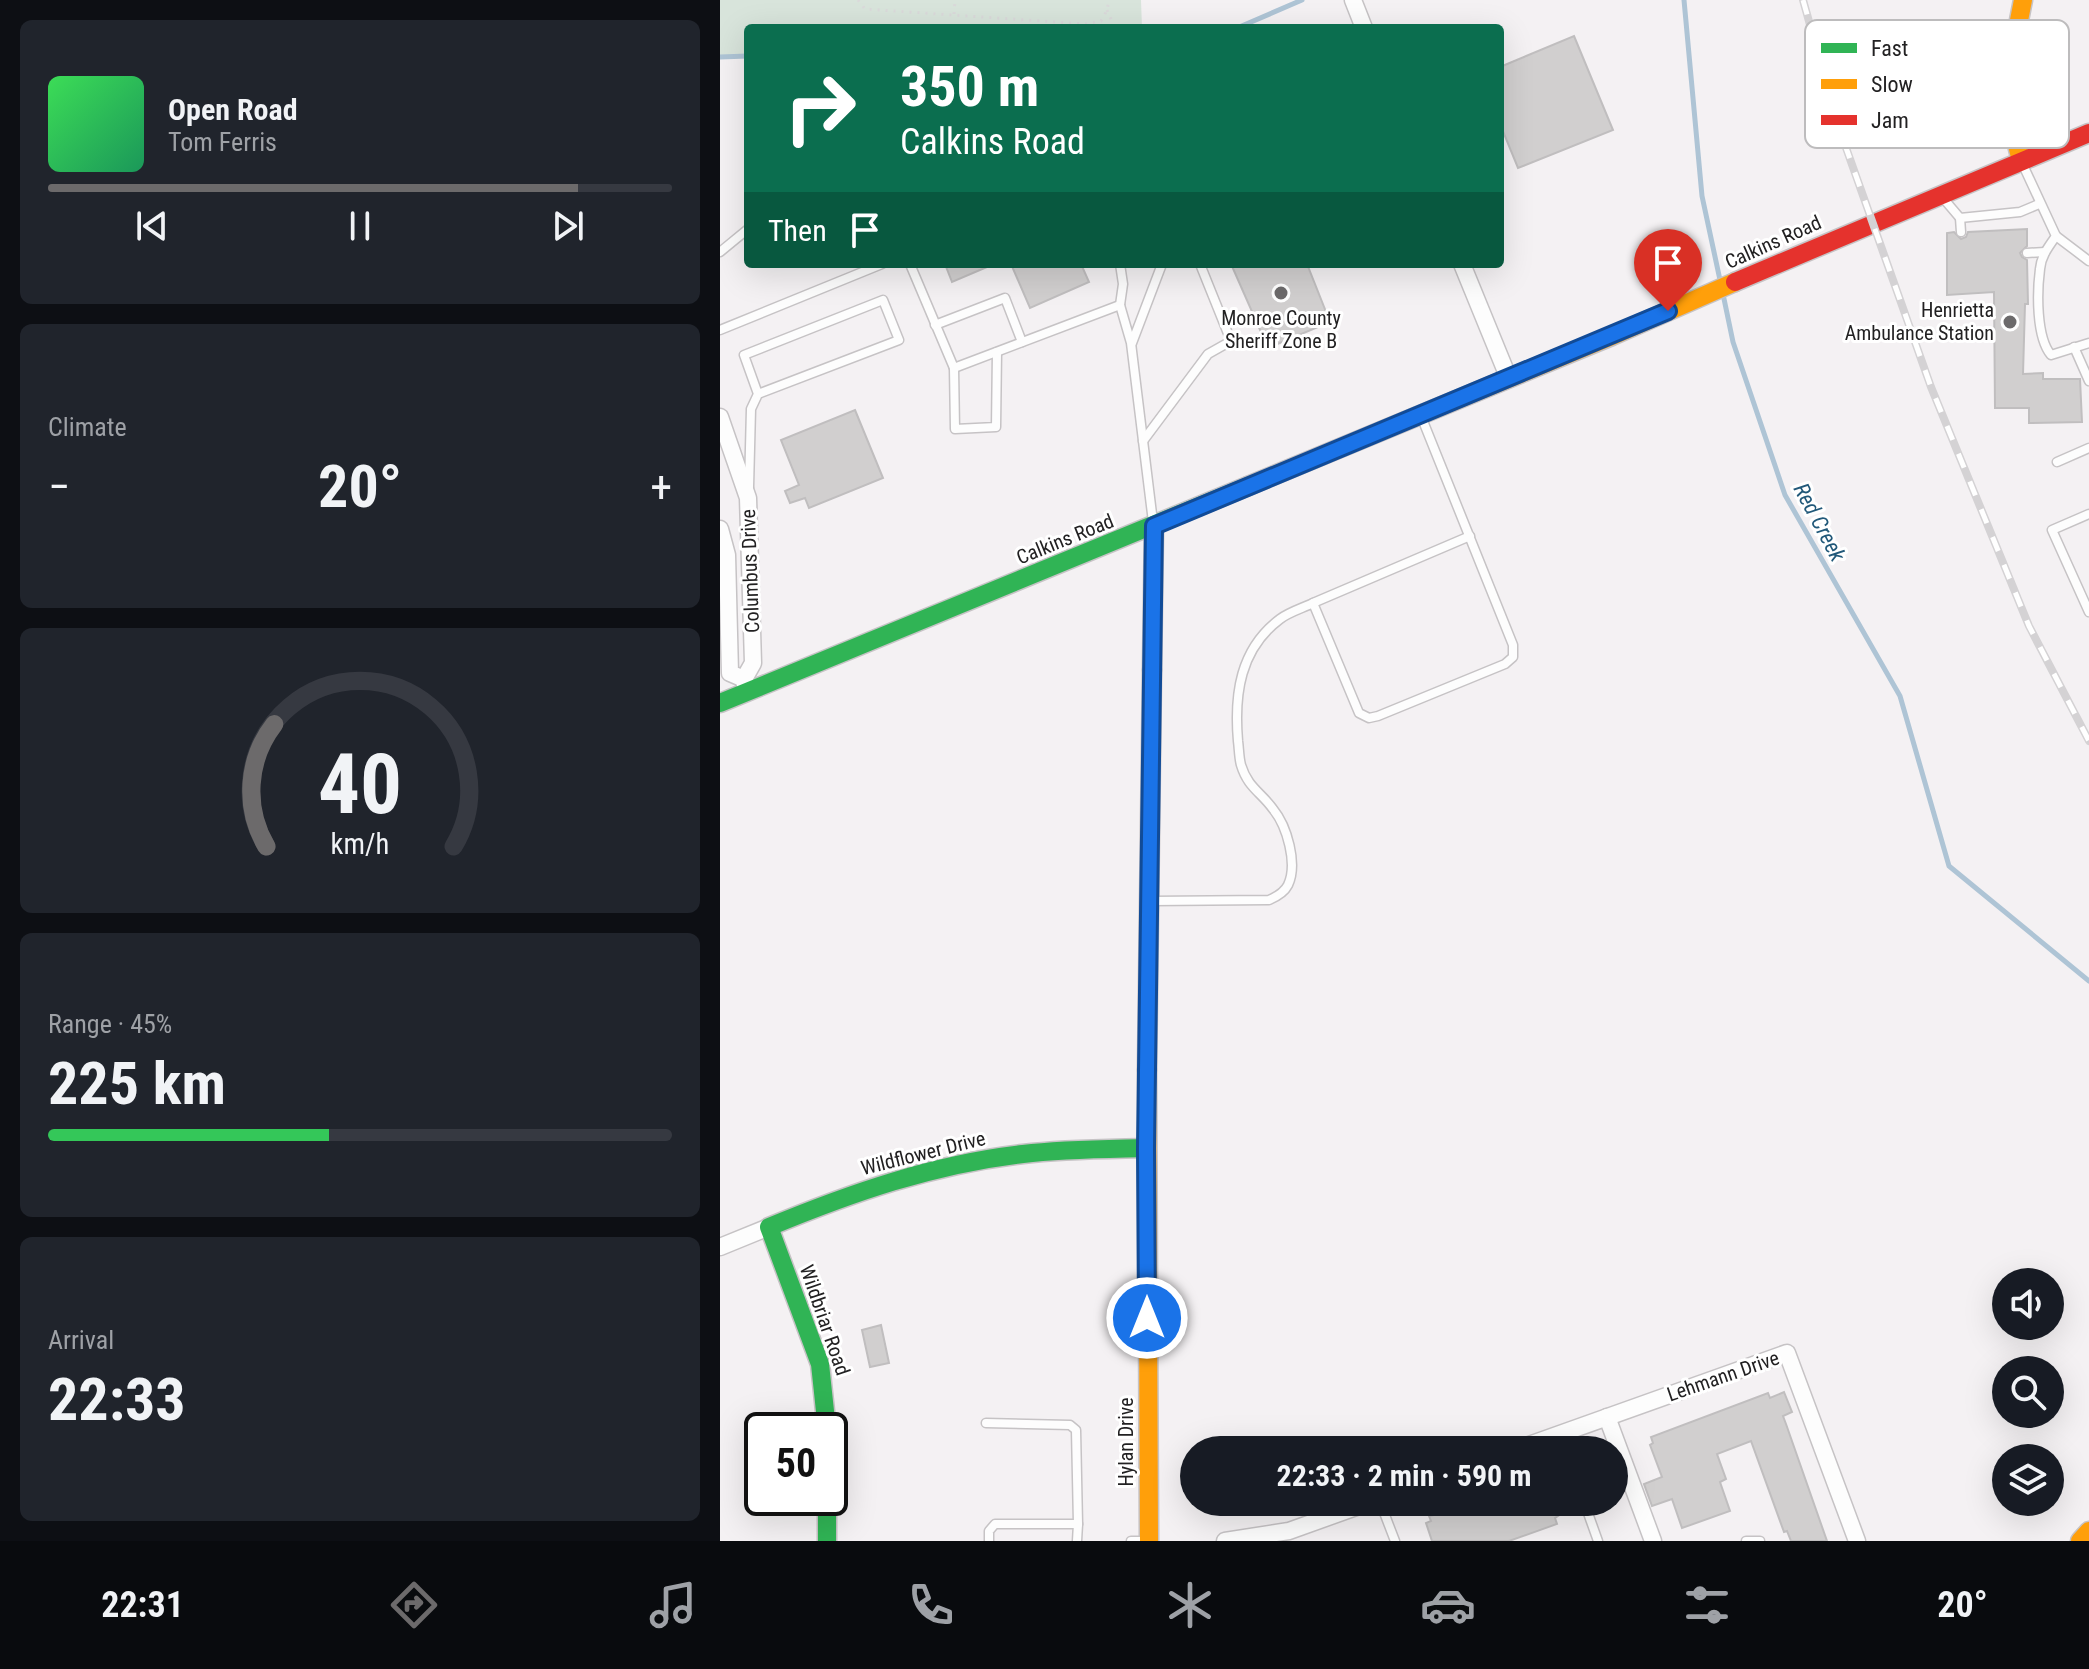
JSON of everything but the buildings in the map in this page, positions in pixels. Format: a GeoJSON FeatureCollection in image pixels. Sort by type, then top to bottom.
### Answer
{"type":"FeatureCollection","features":[{"type":"Feature","properties":{"kind":"main road"},"geometry":{"type":"LineString","coordinates":[[2019,20],[2023,0]]}},
{"type":"Feature","properties":{"kind":"main road","name":"Calkins Road"},"geometry":{"type":"LineString","coordinates":[[2069,141],[2089,133]]}},
{"type":"Feature","properties":{"kind":"main road"},"geometry":{"type":"LineString","coordinates":[[2018,148],[2021,161]]}},
{"type":"Feature","properties":{"kind":"main road","name":"Calkins Road"},"geometry":{"type":"LineString","coordinates":[[720,703],[745,686],[1154,526],[2053,148]]}},
{"type":"Feature","properties":{"kind":"main road","name":"Hylan Drive"},"geometry":{"type":"LineString","coordinates":[[1150,1541],[1146,1148],[1154,526]]}},
{"type":"Feature","properties":{"kind":"main road","name":"Wildflower Drive"},"geometry":{"type":"LineString","coordinates":[[769,1227],[867,1188],[942,1167],[1035,1153],[1146,1148]]}},
{"type":"Feature","properties":{"kind":"main road","name":"Wildbriar Road"},"geometry":{"type":"LineString","coordinates":[[769,1227],[820,1364],[826,1412]]}},
{"type":"Feature","properties":{"kind":"main road"},"geometry":{"type":"LineString","coordinates":[[827,1516],[827,1541]]}},
{"type":"Feature","properties":{"kind":"main road"},"geometry":{"type":"LineString","coordinates":[[2080,1541],[2089,1531]]}},
{"type":"Feature","properties":{"kind":"street"},"geometry":{"type":"LineString","coordinates":[[1354,3],[1362,24]]}},
{"type":"Feature","properties":{"kind":"street"},"geometry":{"type":"LineString","coordinates":[[1464,268],[1509,379]]}},
{"type":"Feature","properties":{"kind":"street","name":"Columbus Drive"},"geometry":{"type":"LineString","coordinates":[[720,417],[748,498],[753,663],[745,686],[730,673],[727,555],[720,529]]}},
{"type":"Feature","properties":{"kind":"street","name":"Wildflower Drive"},"geometry":{"type":"LineString","coordinates":[[720,1247],[769,1227]]}},
{"type":"Feature","properties":{"kind":"street","name":"Lehmann Drive"},"geometry":{"type":"LineString","coordinates":[[1574,1436],[1607,1417],[1787,1353],[1857,1541]]}},
{"type":"Feature","properties":{"kind":"street"},"geometry":{"type":"LineString","coordinates":[[1607,1417],[1653,1541]]}},
{"type":"Feature","properties":{"kind":"street"},"geometry":{"type":"LineString","coordinates":[[1225,1541],[1290,1536],[1337,1516]]}},
{"type":"Feature","properties":{"kind":"lane"},"geometry":{"type":"LineString","coordinates":[[2021,161],[2056,236],[2089,261]]}},
{"type":"Feature","properties":{"kind":"lane"},"geometry":{"type":"LineString","coordinates":[[1940,194],[1960,218],[1961,232]]}},
{"type":"Feature","properties":{"kind":"lane"},"geometry":{"type":"LineString","coordinates":[[1960,218],[2020,212],[2039,204]]}},
{"type":"Feature","properties":{"kind":"lane"},"geometry":{"type":"LineString","coordinates":[[720,252],[744,232]]}},
{"type":"Feature","properties":{"kind":"lane"},"geometry":{"type":"LineString","coordinates":[[2056,236],[2045,252],[2040,269],[2040,334],[2051,355],[2089,343]]}},
{"type":"Feature","properties":{"kind":"lane"},"geometry":{"type":"LineString","coordinates":[[2027,253],[2045,252]]}},
{"type":"Feature","properties":{"kind":"lane"},"geometry":{"type":"LineString","coordinates":[[720,330],[872,268]]}},
{"type":"Feature","properties":{"kind":"lane"},"geometry":{"type":"LineString","coordinates":[[912,268],[954,368],[955,429],[996,427],[997,352]]}},
{"type":"Feature","properties":{"kind":"lane"},"geometry":{"type":"LineString","coordinates":[[1121,268],[1123,284],[1120,305],[1131,343],[1154,526]]}},
{"type":"Feature","properties":{"kind":"lane"},"geometry":{"type":"LineString","coordinates":[[1131,343],[1160,268]]}},
{"type":"Feature","properties":{"kind":"lane"},"geometry":{"type":"LineString","coordinates":[[1143,441],[1208,354],[1231,341],[1202,268]]}},
{"type":"Feature","properties":{"kind":"lane"},"geometry":{"type":"LineString","coordinates":[[935,325],[1005,298],[1022,342]]}},
{"type":"Feature","properties":{"kind":"lane"},"geometry":{"type":"LineString","coordinates":[[748,498],[751,409],[758,394],[899,340],[883,300],[744,355],[758,394]]}},
{"type":"Feature","properties":{"kind":"lane"},"geometry":{"type":"LineString","coordinates":[[954,368],[1120,305]]}},
{"type":"Feature","properties":{"kind":"lane"},"geometry":{"type":"LineString","coordinates":[[2074,347],[2089,381]]}},
{"type":"Feature","properties":{"kind":"lane"},"geometry":{"type":"LineString","coordinates":[[1313,603],[1359,713],[1369,718],[1505,664],[1513,657],[1513,645],[1421,415]]}},
{"type":"Feature","properties":{"kind":"lane"},"geometry":{"type":"LineString","coordinates":[[2057,462],[2089,448]]}},
{"type":"Feature","properties":{"kind":"lane"},"geometry":{"type":"LineString","coordinates":[[2089,514],[2052,530],[2089,612]]}},
{"type":"Feature","properties":{"kind":"lane"},"geometry":{"type":"LineString","coordinates":[[1150,901],[1269,900],[1288,886],[1290,850],[1283,825],[1273,808],[1254,791],[1241,764],[1236,719],[1239,676],[1255,646],[1280,618],[1470,536]]}},
{"type":"Feature","properties":{"kind":"lane"},"geometry":{"type":"LineString","coordinates":[[986,1423],[1070,1425],[1076,1430],[1077,1541]]}},
{"type":"Feature","properties":{"kind":"lane"},"geometry":{"type":"LineString","coordinates":[[1385,1516],[1395,1541]]}},
{"type":"Feature","properties":{"kind":"lane"},"geometry":{"type":"LineString","coordinates":[[1588,1516],[1596,1540]]}},
{"type":"Feature","properties":{"kind":"lane"},"geometry":{"type":"LineString","coordinates":[[989,1541],[989,1531],[995,1524],[1078,1524]]}},
{"type":"Feature","properties":{"kind":"lane"},"geometry":{"type":"LineString","coordinates":[[1131,1541],[1150,1541]]}},
{"type":"Feature","properties":{"kind":"lane"},"geometry":{"type":"LineString","coordinates":[[1746,1541],[1760,1541]]}},
{"type":"Feature","properties":{"kind":"path"},"geometry":{"type":"LineString","coordinates":[[858,0],[865,9],[1085,24],[1101,21],[1109,0]]}},
{"type":"Feature","properties":{"kind":"path"},"geometry":{"type":"LineString","coordinates":[[954,14],[955,0]]}},
{"type":"Feature","properties":{"kind":"path"},"geometry":{"type":"LineString","coordinates":[[1107,10],[1113,24]]}},
{"type":"Feature","properties":{"kind":"shaded area"},"geometry":{"type":"Polygon","coordinates":[[[720,0],[1141,0],[1142,24],[744,24],[744,56],[720,57],[720,0]]]}},
{"type":"Feature","properties":{"kind":"waterway","name":"Red Creek"},"geometry":{"type":"LineString","coordinates":[[1246,24],[1302,0]]}},
{"type":"Feature","properties":{"kind":"waterway","name":"Red Creek"},"geometry":{"type":"LineString","coordinates":[[1684,0],[1702,196],[1720,280]]}},
{"type":"Feature","properties":{"kind":"waterway","name":"Red Creek"},"geometry":{"type":"LineString","coordinates":[[720,57],[744,56]]}},
{"type":"Feature","properties":{"kind":"waterway","name":"Red Creek"},"geometry":{"type":"LineString","coordinates":[[1723,294],[1733,342],[1785,495],[1900,696],[1949,866],[2089,981]]}},
{"type":"Feature","properties":{"kind":"railway"},"geometry":{"type":"LineString","coordinates":[[1803,0],[1809,20]]}},
{"type":"Feature","properties":{"kind":"railway"},"geometry":{"type":"LineString","coordinates":[[1846,148],[1931,387],[2029,626],[2089,741]]}},
{"type":"Feature","properties":{"kind":"traffic: fast"},"geometry":{"type":"LineString","coordinates":[[720,703],[1248,486]]}},
{"type":"Feature","properties":{"kind":"traffic: fast"},"geometry":{"type":"LineString","coordinates":[[1147,1070],[1152,670]]}},
{"type":"Feature","properties":{"kind":"traffic: fast"},"geometry":{"type":"LineString","coordinates":[[825,1412],[820,1364],[769,1227],[862,1192],[957,1165],[1038,1152],[1146,1148]]}},
{"type":"Feature","properties":{"kind":"traffic: fast"},"geometry":{"type":"LineString","coordinates":[[827,1516],[827,1541]]}},
{"type":"Feature","properties":{"kind":"traffic: slow"},"geometry":{"type":"LineString","coordinates":[[2019,20],[2023,0]]}},
{"type":"Feature","properties":{"kind":"traffic: slow"},"geometry":{"type":"LineString","coordinates":[[2018,148],[2021,161]]}},
{"type":"Feature","properties":{"kind":"traffic: slow"},"geometry":{"type":"LineString","coordinates":[[1248,486],[1735,282]]}},
{"type":"Feature","properties":{"kind":"traffic: slow"},"geometry":{"type":"LineString","coordinates":[[1152,670],[1154,526]]}},
{"type":"Feature","properties":{"kind":"traffic: slow"},"geometry":{"type":"LineString","coordinates":[[1147,1070],[1149,1541]]}},
{"type":"Feature","properties":{"kind":"traffic: slow"},"geometry":{"type":"LineString","coordinates":[[2080,1541],[2089,1531]]}},
{"type":"Feature","properties":{"kind":"traffic: jam"},"geometry":{"type":"LineString","coordinates":[[2069,141],[2089,133]]}},
{"type":"Feature","properties":{"kind":"traffic: jam"},"geometry":{"type":"LineString","coordinates":[[1735,282],[2053,148]]}},
{"type":"Feature","properties":{"kind":"place","name":"Monroe County Sheriff Zone B"},"geometry":{"type":"Point","coordinates":[1281,293]}},
{"type":"Feature","properties":{"kind":"place","name":"Henrietta Ambulance Station"},"geometry":{"type":"Point","coordinates":[2010,322]}},
{"type":"Feature","properties":{"kind":"route"},"geometry":{"type":"LineString","coordinates":[[1147,1318],[1146,1148],[1154,526],[1668,311]]}}]}
